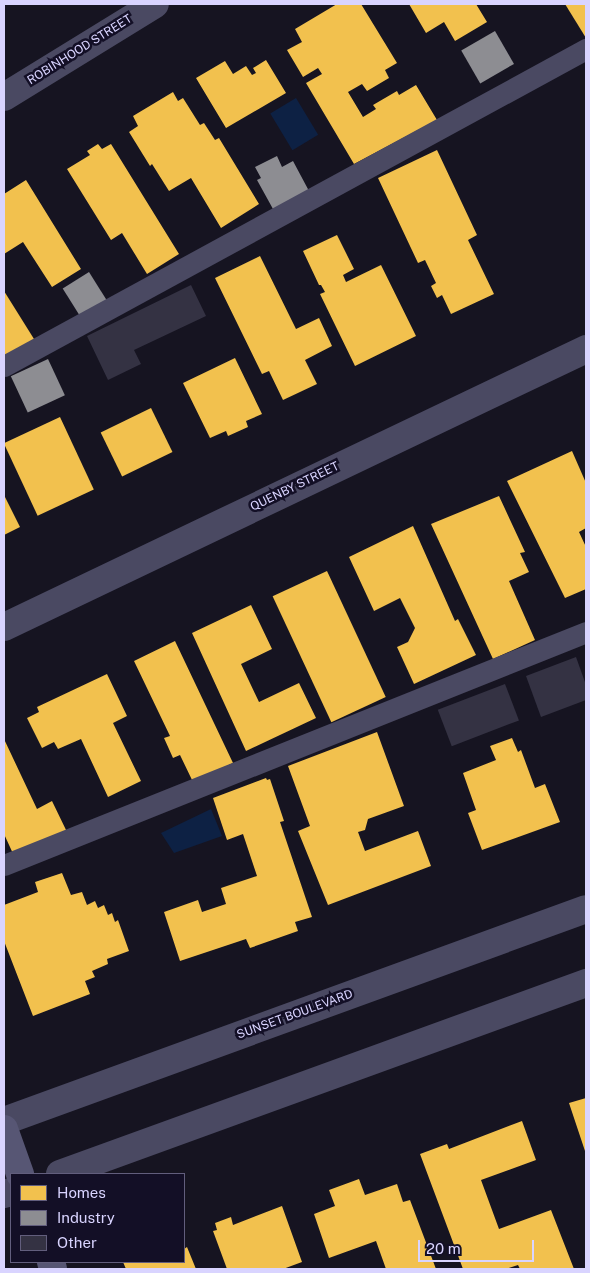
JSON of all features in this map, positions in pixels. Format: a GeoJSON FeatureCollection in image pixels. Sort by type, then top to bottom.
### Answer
{"type":"FeatureCollection","features":[{"type":"Feature","properties":{"kind":"main road"},"geometry":{"type":"LineString","coordinates":[[4,1129],[20,1173]]}},
{"type":"Feature","properties":{"kind":"street","name":"ROBINHOOD STREET"},"geometry":{"type":"LineString","coordinates":[[4,97],[155,4]]}},
{"type":"Feature","properties":{"kind":"street","name":"QUENBY STREET"},"geometry":{"type":"LineString","coordinates":[[4,627],[586,349]]}},
{"type":"Feature","properties":{"kind":"street","name":"SUNSET BOULEVARD"},"geometry":{"type":"LineString","coordinates":[[4,1121],[586,909]]}},
{"type":"Feature","properties":{"kind":"street"},"geometry":{"type":"LineString","coordinates":[[63,1173],[586,983]]}},
{"type":"Feature","properties":{"kind":"lane"},"geometry":{"type":"LineString","coordinates":[[4,366],[586,49]]}},
{"type":"Feature","properties":{"kind":"lane"},"geometry":{"type":"LineString","coordinates":[[4,865],[586,632]]}},
{"type":"Feature","properties":{"kind":"water"},"geometry":{"type":"Polygon","coordinates":[[[296,98],[318,135],[292,150],[270,113],[296,98]]]}},
{"type":"Feature","properties":{"kind":"water"},"geometry":{"type":"Polygon","coordinates":[[[211,809],[222,836],[174,853],[161,833],[211,809]]]}},
{"type":"Feature","properties":{"kind":"building: Homes"},"geometry":{"type":"Polygon","coordinates":[[[337,4],[361,4],[397,63],[385,70],[389,78],[367,91],[362,84],[348,92],[363,117],[376,109],[373,105],[397,91],[399,95],[416,85],[437,120],[354,164],[306,83],[322,74],[318,68],[303,77],[287,50],[302,42],[295,29],[337,4]]]}},
{"type":"Feature","properties":{"kind":"building: Homes"},"geometry":{"type":"Polygon","coordinates":[[[409,4],[476,4],[487,22],[455,41],[444,22],[426,33],[409,4]]]}},
{"type":"Feature","properties":{"kind":"building: Homes"},"geometry":{"type":"Polygon","coordinates":[[[565,4],[586,4],[586,38],[565,4]]]}},
{"type":"Feature","properties":{"kind":"building: Homes"},"geometry":{"type":"Polygon","coordinates":[[[266,60],[286,93],[226,128],[196,78],[225,61],[233,74],[246,66],[252,75],[256,73],[253,68],[266,60]]]}},
{"type":"Feature","properties":{"kind":"building: Homes"},"geometry":{"type":"Polygon","coordinates":[[[173,92],[178,101],[183,98],[200,125],[204,123],[215,140],[219,138],[259,204],[221,228],[191,178],[169,191],[152,164],[150,166],[129,132],[138,126],[133,116],[173,92]]]}},
{"type":"Feature","properties":{"kind":"building: Homes"},"geometry":{"type":"Polygon","coordinates":[[[98,144],[102,149],[111,144],[179,254],[147,274],[122,233],[111,240],[67,169],[90,155],[87,151],[98,144]]]}},
{"type":"Feature","properties":{"kind":"building: Homes"},"geometry":{"type":"Polygon","coordinates":[[[437,150],[477,235],[468,240],[494,294],[451,314],[442,295],[437,298],[431,286],[436,283],[425,260],[418,263],[378,178],[437,150]]]}},
{"type":"Feature","properties":{"kind":"building: Homes"},"geometry":{"type":"Polygon","coordinates":[[[26,180],[81,269],[52,287],[23,242],[4,254],[4,194],[26,180]]]}},
{"type":"Feature","properties":{"kind":"building: Homes"},"geometry":{"type":"Polygon","coordinates":[[[337,235],[354,269],[343,275],[346,282],[381,265],[416,336],[355,366],[320,294],[325,292],[321,285],[319,285],[303,251],[337,235]]]}},
{"type":"Feature","properties":{"kind":"building: Homes"},"geometry":{"type":"Polygon","coordinates":[[[260,256],[296,329],[319,318],[332,346],[305,360],[317,384],[283,400],[269,371],[262,374],[215,278],[260,256]]]}},
{"type":"Feature","properties":{"kind":"building: Homes"},"geometry":{"type":"Polygon","coordinates":[[[4,291],[34,339],[6,357],[4,352],[4,291]]]}},
{"type":"Feature","properties":{"kind":"building: Homes"},"geometry":{"type":"Polygon","coordinates":[[[235,358],[262,414],[246,421],[248,427],[228,436],[226,431],[210,438],[183,383],[235,358]]]}},
{"type":"Feature","properties":{"kind":"building: Homes"},"geometry":{"type":"Polygon","coordinates":[[[151,408],[172,452],[122,477],[101,433],[151,408]]]}},
{"type":"Feature","properties":{"kind":"building: Homes"},"geometry":{"type":"Polygon","coordinates":[[[60,417],[94,490],[38,516],[4,443],[60,417]]]}},
{"type":"Feature","properties":{"kind":"building: Homes"},"geometry":{"type":"Polygon","coordinates":[[[572,451],[586,483],[586,528],[579,532],[586,547],[586,589],[565,598],[507,481],[572,451]]]}},
{"type":"Feature","properties":{"kind":"building: Homes"},"geometry":{"type":"Polygon","coordinates":[[[4,495],[20,527],[4,535],[4,495]]]}},
{"type":"Feature","properties":{"kind":"building: Homes"},"geometry":{"type":"Polygon","coordinates":[[[499,496],[525,552],[520,553],[529,572],[509,581],[535,640],[493,659],[431,524],[499,496]]]}},
{"type":"Feature","properties":{"kind":"building: Homes"},"geometry":{"type":"Polygon","coordinates":[[[413,526],[455,621],[458,619],[476,655],[414,684],[397,647],[408,642],[415,628],[400,598],[374,611],[349,557],[413,526]]]}},
{"type":"Feature","properties":{"kind":"building: Homes"},"geometry":{"type":"Polygon","coordinates":[[[327,571],[386,697],[331,722],[273,596],[327,571]]]}},
{"type":"Feature","properties":{"kind":"building: Homes"},"geometry":{"type":"Polygon","coordinates":[[[251,605],[272,649],[241,664],[259,702],[299,683],[316,718],[246,751],[192,633],[251,605]]]}},
{"type":"Feature","properties":{"kind":"building: Homes"},"geometry":{"type":"Polygon","coordinates":[[[175,641],[233,763],[193,782],[180,755],[173,758],[164,738],[170,736],[134,661],[175,641]]]}},
{"type":"Feature","properties":{"kind":"building: Homes"},"geometry":{"type":"Polygon","coordinates":[[[107,674],[127,716],[113,723],[141,781],[108,797],[81,739],[58,749],[54,742],[42,748],[27,718],[39,712],[37,707],[107,674]]]}},
{"type":"Feature","properties":{"kind":"building: Homes"},"geometry":{"type":"Polygon","coordinates":[[[377,732],[404,806],[368,819],[365,830],[358,832],[365,851],[418,831],[431,866],[328,905],[298,831],[310,826],[288,766],[377,732]]]}},
{"type":"Feature","properties":{"kind":"building: Homes"},"geometry":{"type":"Polygon","coordinates":[[[512,738],[518,752],[521,750],[535,788],[545,784],[560,822],[482,850],[468,813],[476,810],[463,773],[496,760],[490,746],[512,738]]]}},
{"type":"Feature","properties":{"kind":"building: Homes"},"geometry":{"type":"Polygon","coordinates":[[[4,739],[37,809],[52,801],[67,832],[15,858],[4,834],[4,739]]]}},
{"type":"Feature","properties":{"kind":"building: Homes"},"geometry":{"type":"Polygon","coordinates":[[[266,778],[267,780],[270,779],[284,821],[280,822],[312,917],[295,922],[298,931],[250,948],[246,939],[180,961],[164,912],[198,900],[202,912],[226,904],[221,888],[257,876],[243,834],[227,840],[213,798],[266,778]]]}},
{"type":"Feature","properties":{"kind":"building: Homes"},"geometry":{"type":"Polygon","coordinates":[[[62,873],[71,895],[82,892],[87,905],[95,901],[98,908],[104,905],[108,915],[112,913],[115,922],[118,920],[129,951],[107,959],[108,964],[92,971],[95,977],[85,981],[90,994],[33,1016],[4,941],[4,905],[38,892],[35,882],[62,873]]]}},
{"type":"Feature","properties":{"kind":"building: Homes"},"geometry":{"type":"Polygon","coordinates":[[[586,1098],[586,1154],[569,1103],[586,1098]]]}},
{"type":"Feature","properties":{"kind":"building: Homes"},"geometry":{"type":"Polygon","coordinates":[[[522,1121],[536,1160],[481,1180],[499,1229],[551,1210],[574,1269],[520,1269],[518,1265],[506,1269],[463,1269],[420,1154],[447,1144],[449,1149],[522,1121]]]}},
{"type":"Feature","properties":{"kind":"building: Homes"},"geometry":{"type":"Polygon","coordinates":[[[359,1179],[365,1195],[397,1184],[403,1202],[410,1200],[436,1269],[386,1269],[376,1241],[329,1258],[314,1214],[335,1206],[329,1190],[359,1179]]]}},
{"type":"Feature","properties":{"kind":"building: Homes"},"geometry":{"type":"Polygon","coordinates":[[[282,1206],[302,1262],[283,1269],[227,1269],[213,1231],[217,1230],[215,1223],[231,1217],[233,1225],[282,1206]]]}},
{"type":"Feature","properties":{"kind":"building: Homes"},"geometry":{"type":"Polygon","coordinates":[[[187,1247],[196,1269],[126,1269],[123,1263],[185,1263],[185,1248],[187,1247]]]}},
{"type":"Feature","properties":{"kind":"building: Industry"},"geometry":{"type":"Polygon","coordinates":[[[495,31],[514,64],[480,83],[461,50],[495,31]]]}},
{"type":"Feature","properties":{"kind":"building: Industry"},"geometry":{"type":"Polygon","coordinates":[[[277,156],[282,167],[293,161],[309,191],[273,209],[257,180],[261,178],[255,167],[277,156]]]}},
{"type":"Feature","properties":{"kind":"building: Industry"},"geometry":{"type":"Polygon","coordinates":[[[89,272],[107,301],[81,317],[63,288],[89,272]]]}},
{"type":"Feature","properties":{"kind":"building: Industry"},"geometry":{"type":"Polygon","coordinates":[[[48,359],[65,395],[28,413],[11,376],[48,359]]]}},
{"type":"Feature","properties":{"kind":"building: Other"},"geometry":{"type":"Polygon","coordinates":[[[191,285],[206,316],[134,350],[141,364],[108,380],[87,336],[191,285]]]}},
{"type":"Feature","properties":{"kind":"building: Other"},"geometry":{"type":"Polygon","coordinates":[[[576,657],[586,685],[586,700],[541,717],[526,676],[576,657]]]}},
{"type":"Feature","properties":{"kind":"building: Other"},"geometry":{"type":"Polygon","coordinates":[[[505,684],[519,720],[452,746],[438,710],[505,684]]]}}]}
